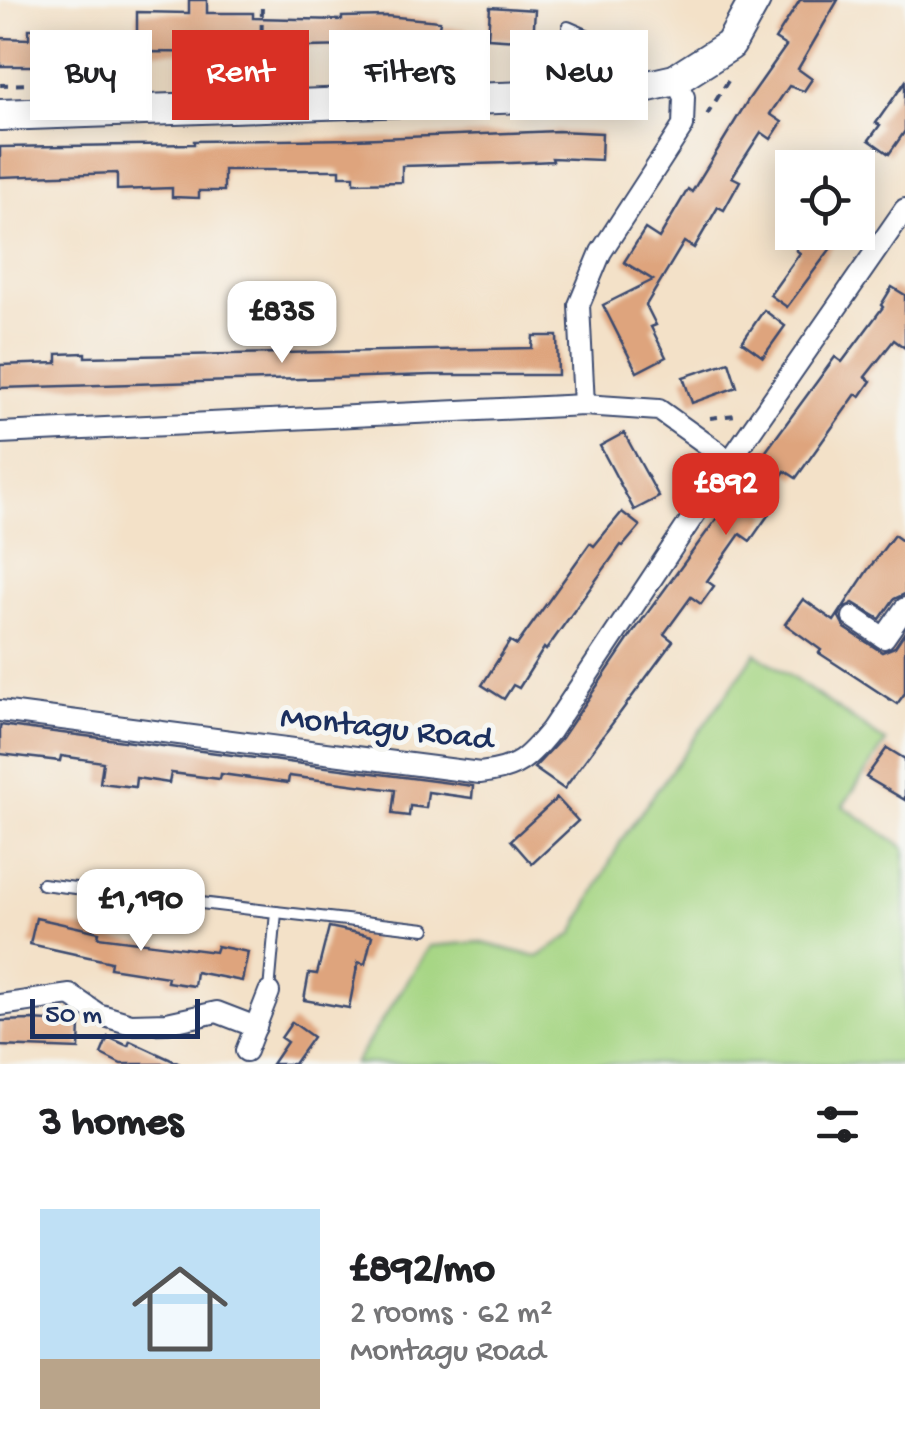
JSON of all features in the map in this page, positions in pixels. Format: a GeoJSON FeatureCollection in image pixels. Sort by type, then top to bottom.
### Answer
{"type":"FeatureCollection","features":[{"type":"Feature","properties":{"kind":"street"},"geometry":{"type":"LineString","coordinates":[[309,104],[613,94],[662,83],[730,45],[755,0]]}},
{"type":"Feature","properties":{"kind":"street"},"geometry":{"type":"LineString","coordinates":[[584,405],[579,305],[601,252],[684,126],[684,97],[662,83]]}},
{"type":"Feature","properties":{"kind":"street"},"geometry":{"type":"LineString","coordinates":[[0,115],[172,108]]}},
{"type":"Feature","properties":{"kind":"street","name":"Montagu Road"},"geometry":{"type":"LineString","coordinates":[[0,712],[480,773],[507,770],[531,754],[551,730],[730,461],[905,209]]}},
{"type":"Feature","properties":{"kind":"street"},"geometry":{"type":"LineString","coordinates":[[0,433],[584,405],[659,410],[730,461]]}},
{"type":"Feature","properties":{"kind":"street"},"geometry":{"type":"LineString","coordinates":[[853,617],[884,638],[905,608]]}},
{"type":"Feature","properties":{"kind":"street"},"geometry":{"type":"LineString","coordinates":[[246,1051],[269,992]]}},
{"type":"Feature","properties":{"kind":"street"},"geometry":{"type":"LineString","coordinates":[[0,1005],[70,995],[98,1014],[131,1024],[167,1023],[217,1012],[256,1028]]}},
{"type":"Feature","properties":{"kind":"lane"},"geometry":{"type":"LineString","coordinates":[[568,27],[620,49],[662,83]]}},
{"type":"Feature","properties":{"kind":"lane"},"geometry":{"type":"LineString","coordinates":[[42,884],[425,930]]}},
{"type":"Feature","properties":{"kind":"lane"},"geometry":{"type":"LineString","coordinates":[[269,992],[276,912]]}},
{"type":"Feature","properties":{"kind":"path"},"geometry":{"type":"LineString","coordinates":[[262,0],[262,30]]}},
{"type":"Feature","properties":{"kind":"path"},"geometry":{"type":"LineString","coordinates":[[706,116],[737,66]]}},
{"type":"Feature","properties":{"kind":"path"},"geometry":{"type":"LineString","coordinates":[[0,85],[153,81]]}},
{"type":"Feature","properties":{"kind":"path"},"geometry":{"type":"LineString","coordinates":[[706,418],[743,412]]}},
{"type":"Feature","properties":{"kind":"green space"},"geometry":{"type":"Polygon","coordinates":[[[756,653],[886,742],[843,806],[905,848],[905,1064],[354,1064],[430,946],[479,942],[538,957],[573,934],[622,839],[756,653]]]}},
{"type":"Feature","properties":{"kind":"building"},"geometry":{"type":"Polygon","coordinates":[[[189,0],[207,0],[207,13],[342,20],[386,16],[440,21],[439,27],[468,30],[329,30],[329,47],[309,47],[309,30],[172,30],[172,52],[152,52],[152,30],[137,30],[137,12],[189,13],[189,0]]]}},
{"type":"Feature","properties":{"kind":"building"},"geometry":{"type":"Polygon","coordinates":[[[800,0],[838,0],[798,69],[812,79],[804,91],[789,86],[770,114],[782,122],[771,139],[761,132],[732,177],[740,181],[724,210],[718,207],[694,248],[684,242],[646,305],[656,325],[651,327],[666,357],[637,372],[603,305],[653,280],[624,262],[645,229],[659,238],[688,189],[692,192],[786,46],[775,39],[800,0]]]}},
{"type":"Feature","properties":{"kind":"building"},"geometry":{"type":"Polygon","coordinates":[[[490,7],[535,10],[534,30],[510,30],[510,39],[490,38],[490,7]]]}},
{"type":"Feature","properties":{"kind":"building"},"geometry":{"type":"Polygon","coordinates":[[[29,29],[61,29],[30,30],[30,66],[0,66],[0,38],[29,39],[29,29]]]}},
{"type":"Feature","properties":{"kind":"building"},"geometry":{"type":"Polygon","coordinates":[[[905,82],[905,131],[889,154],[869,140],[880,125],[876,123],[905,82]]]}},
{"type":"Feature","properties":{"kind":"building"},"geometry":{"type":"Polygon","coordinates":[[[558,131],[602,133],[601,160],[552,158],[553,161],[402,166],[402,182],[354,183],[354,176],[340,176],[340,170],[224,170],[224,191],[199,191],[199,198],[172,197],[172,188],[117,190],[117,173],[0,177],[0,147],[558,131]]]}},
{"type":"Feature","properties":{"kind":"building"},"geometry":{"type":"Polygon","coordinates":[[[796,250],[830,250],[787,307],[770,295],[800,253],[796,250]]]}},
{"type":"Feature","properties":{"kind":"building"},"geometry":{"type":"Polygon","coordinates":[[[892,287],[905,295],[905,348],[894,340],[865,377],[871,381],[860,397],[856,394],[796,478],[785,471],[759,507],[769,514],[750,541],[740,534],[707,581],[714,586],[701,604],[691,597],[664,634],[673,641],[564,789],[534,768],[562,738],[632,634],[835,357],[842,362],[883,307],[892,287]]]}},
{"type":"Feature","properties":{"kind":"building"},"geometry":{"type":"Polygon","coordinates":[[[764,310],[785,326],[763,357],[742,342],[764,310]]]}},
{"type":"Feature","properties":{"kind":"building"},"geometry":{"type":"Polygon","coordinates":[[[533,336],[557,336],[558,375],[0,388],[0,365],[57,363],[57,354],[85,353],[85,357],[532,348],[533,336]]]}},
{"type":"Feature","properties":{"kind":"building"},"geometry":{"type":"Polygon","coordinates":[[[729,362],[737,387],[692,403],[683,377],[729,362]]]}},
{"type":"Feature","properties":{"kind":"building"},"geometry":{"type":"Polygon","coordinates":[[[624,433],[659,497],[634,510],[600,446],[624,433]]]}},
{"type":"Feature","properties":{"kind":"building"},"geometry":{"type":"Polygon","coordinates":[[[622,512],[640,526],[621,545],[544,648],[519,688],[513,685],[504,699],[482,685],[510,641],[517,645],[590,543],[594,546],[622,512]]]}},
{"type":"Feature","properties":{"kind":"building"},"geometry":{"type":"Polygon","coordinates":[[[894,535],[905,543],[905,594],[894,599],[880,619],[853,603],[842,609],[839,617],[845,628],[882,652],[895,647],[905,632],[905,693],[897,704],[819,653],[821,650],[785,624],[803,599],[834,621],[867,571],[894,535]]]}},
{"type":"Feature","properties":{"kind":"building"},"geometry":{"type":"Polygon","coordinates":[[[0,725],[473,786],[472,798],[428,792],[426,808],[410,806],[409,816],[392,814],[395,790],[289,776],[288,783],[221,774],[220,779],[171,773],[169,783],[136,778],[135,787],[100,783],[103,762],[0,754],[0,725]]]}},
{"type":"Feature","properties":{"kind":"building"},"geometry":{"type":"Polygon","coordinates":[[[887,748],[905,759],[905,800],[866,777],[887,748]]]}},
{"type":"Feature","properties":{"kind":"building"},"geometry":{"type":"Polygon","coordinates":[[[557,798],[578,821],[532,864],[511,840],[557,798]]]}},
{"type":"Feature","properties":{"kind":"building"},"geometry":{"type":"Polygon","coordinates":[[[36,918],[99,932],[98,937],[215,952],[217,946],[248,952],[242,981],[196,972],[194,986],[167,982],[168,977],[110,968],[111,962],[30,944],[36,918]]]}},
{"type":"Feature","properties":{"kind":"building"},"geometry":{"type":"Polygon","coordinates":[[[329,927],[372,936],[365,964],[358,962],[349,1008],[304,1000],[309,973],[317,974],[329,927]]]}},
{"type":"Feature","properties":{"kind":"building"},"geometry":{"type":"Polygon","coordinates":[[[0,1021],[80,1023],[79,1049],[0,1046],[0,1021]]]}},
{"type":"Feature","properties":{"kind":"building"},"geometry":{"type":"Polygon","coordinates":[[[292,1022],[313,1037],[294,1064],[272,1064],[287,1042],[281,1038],[292,1022]]]}},
{"type":"Feature","properties":{"kind":"building"},"geometry":{"type":"Polygon","coordinates":[[[108,1037],[128,1046],[130,1041],[180,1064],[121,1064],[101,1054],[108,1037]]]}}]}
